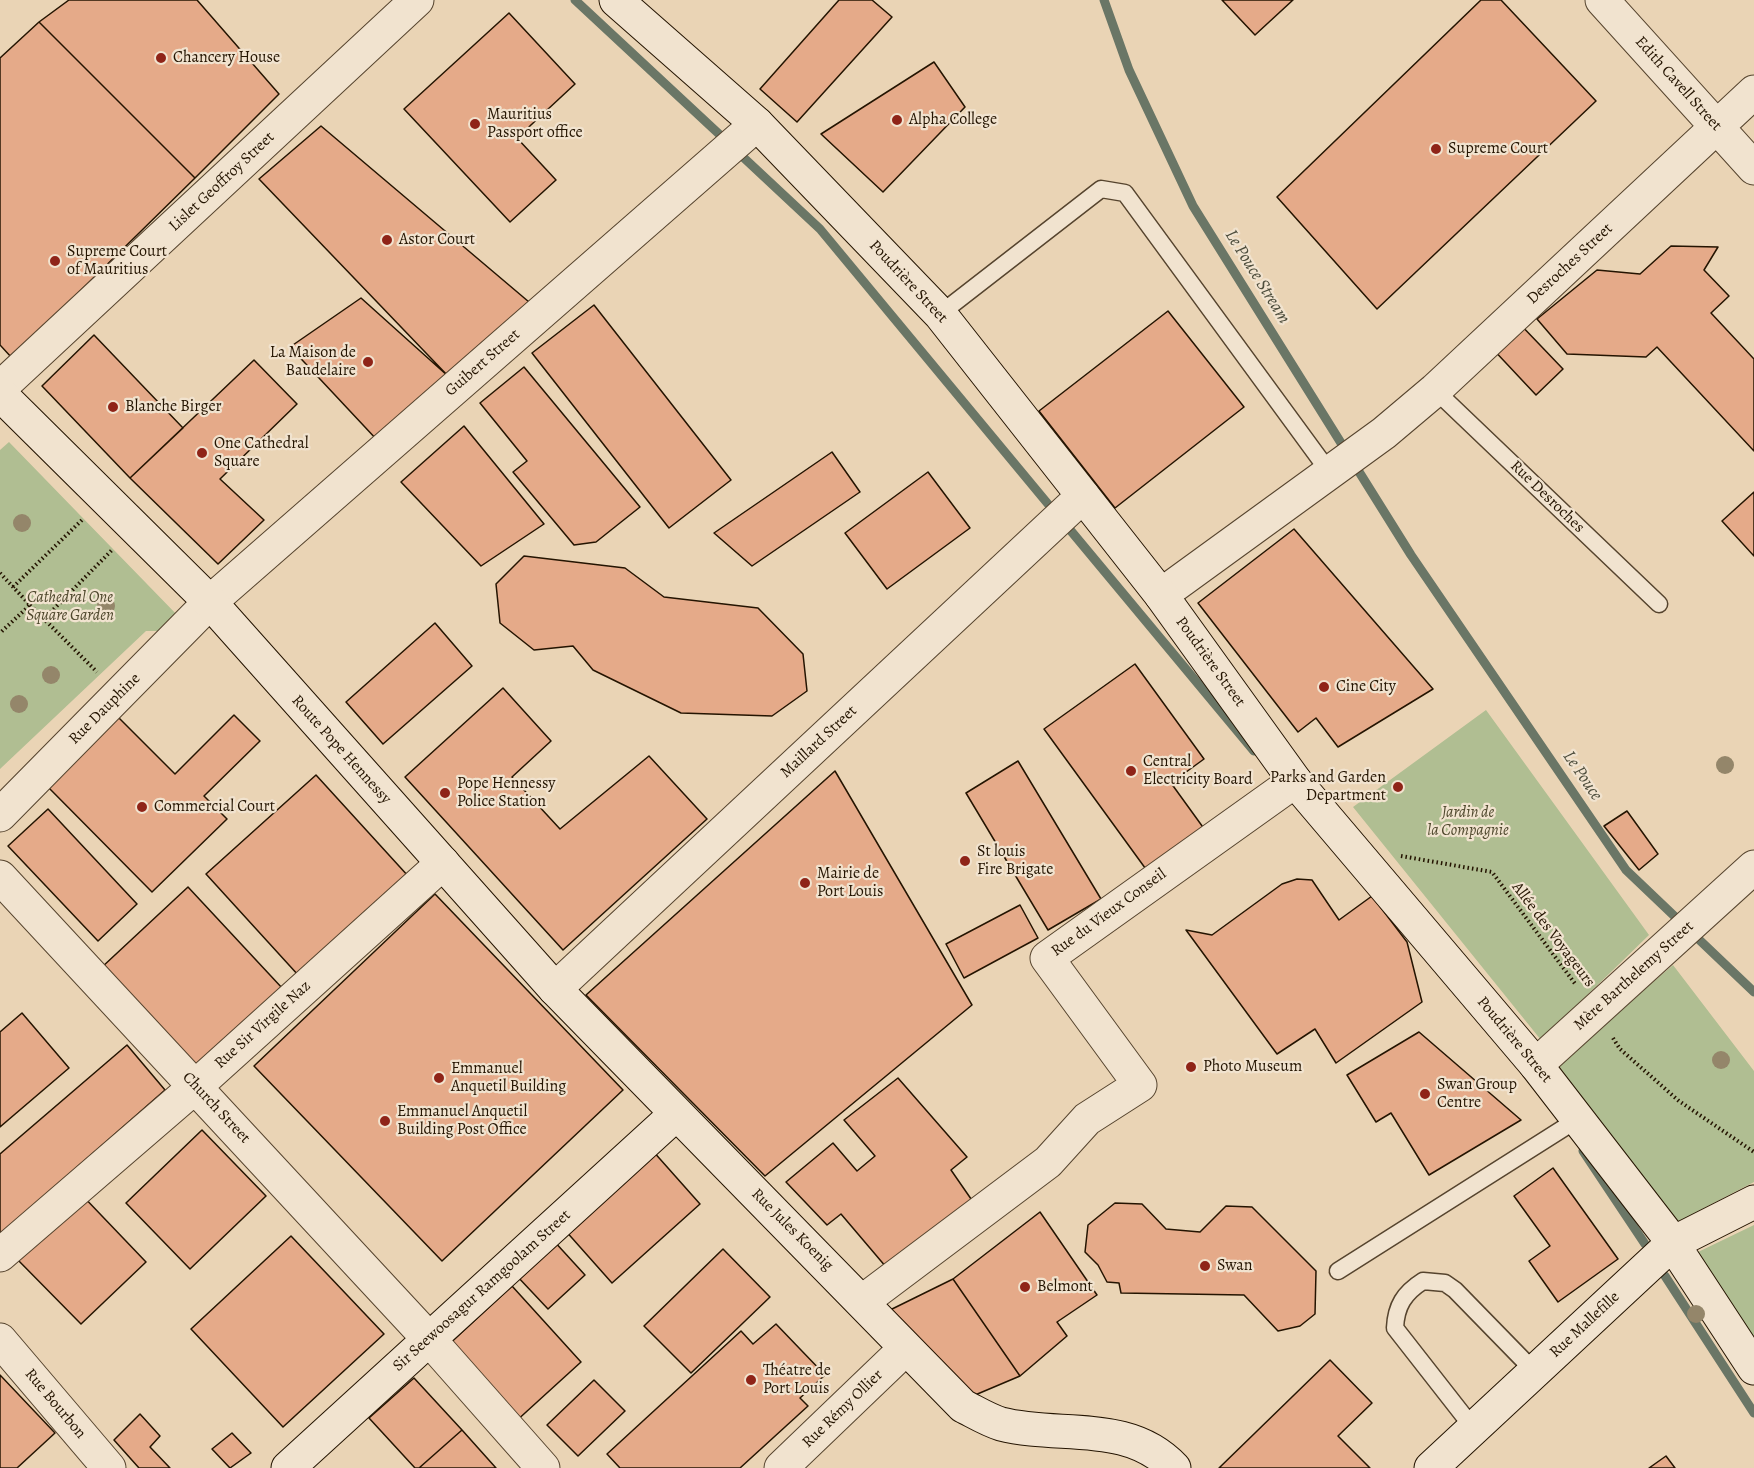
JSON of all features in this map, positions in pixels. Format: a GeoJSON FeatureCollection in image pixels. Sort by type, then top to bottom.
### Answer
{"type":"FeatureCollection","features":[{"type":"Feature","properties":{"kind":"street","name":"Lislet Geoffroy Street"},"geometry":{"type":"LineString","coordinates":[[4,404],[417,0]]}},
{"type":"Feature","properties":{"kind":"street","name":"Poudrière Street"},"geometry":{"type":"LineString","coordinates":[[616,0],[757,124],[940,314],[1161,595],[1285,788],[1353,847],[1536,1065],[1673,1243],[1754,1368]]}},
{"type":"Feature","properties":{"kind":"street","name":"Edith Cavell Street"},"geometry":{"type":"LineString","coordinates":[[1602,0],[1754,168]]}},
{"type":"Feature","properties":{"kind":"street","name":"Desroches Street"},"geometry":{"type":"LineString","coordinates":[[1330,473],[1384,433],[1435,390],[1754,92]]}},
{"type":"Feature","properties":{"kind":"street","name":"Guibert Street"},"geometry":{"type":"LineString","coordinates":[[210,602],[757,124]]}},
{"type":"Feature","properties":{"kind":"street","name":"Route Pope Hennessy"},"geometry":{"type":"LineString","coordinates":[[4,404],[210,602],[555,989],[675,1114]]}},
{"type":"Feature","properties":{"kind":"street"},"geometry":{"type":"LineString","coordinates":[[1161,595],[1330,473]]}},
{"type":"Feature","properties":{"kind":"street","name":"Maillard Street"},"geometry":{"type":"LineString","coordinates":[[555,989],[1083,496]]}},
{"type":"Feature","properties":{"kind":"street","name":"Rue Dauphine"},"geometry":{"type":"LineString","coordinates":[[0,815],[210,602]]}},
{"type":"Feature","properties":{"kind":"street","name":"Rue du Vieux Conseil"},"geometry":{"type":"LineString","coordinates":[[863,1301],[1048,1162],[1088,1119],[1140,1085],[1047,958],[1285,788]]}},
{"type":"Feature","properties":{"kind":"street","name":"Rue Sir Virgile Naz"},"geometry":{"type":"LineString","coordinates":[[0,1255],[196,1086],[443,863]]}},
{"type":"Feature","properties":{"kind":"street","name":"Church Street"},"geometry":{"type":"LineString","coordinates":[[0,878],[196,1086],[543,1468]]}},
{"type":"Feature","properties":{"kind":"street","name":"Mère Barthelemy Street"},"geometry":{"type":"LineString","coordinates":[[1536,1065],[1743,878]]}},
{"type":"Feature","properties":{"kind":"street","name":"Rue Jules Koenig"},"geometry":{"type":"LineString","coordinates":[[675,1114],[863,1301],[905,1349],[963,1406],[1001,1424],[1045,1430],[1100,1432],[1139,1444],[1174,1468]]}},
{"type":"Feature","properties":{"kind":"street","name":"Sir Seewoosagur Ramgoolam Street"},"geometry":{"type":"LineString","coordinates":[[288,1468],[675,1114]]}},
{"type":"Feature","properties":{"kind":"street","name":"Rue Mallefille"},"geometry":{"type":"LineString","coordinates":[[1431,1468],[1673,1243],[1754,1202]]}},
{"type":"Feature","properties":{"kind":"street","name":"Rue Bourbon"},"geometry":{"type":"LineString","coordinates":[[0,1340],[109,1468]]}},
{"type":"Feature","properties":{"kind":"street","name":"Rue Rémy Ollier"},"geometry":{"type":"LineString","coordinates":[[781,1468],[905,1349]]}},
{"type":"Feature","properties":{"kind":"lane"},"geometry":{"type":"LineString","coordinates":[[940,314],[1101,189],[1125,193],[1330,473]]}},
{"type":"Feature","properties":{"kind":"lane","name":"Rue Desroches"},"geometry":{"type":"LineString","coordinates":[[1435,390],[1659,604]]}},
{"type":"Feature","properties":{"kind":"lane"},"geometry":{"type":"LineString","coordinates":[[1338,1271],[1578,1119]]}},
{"type":"Feature","properties":{"kind":"lane"},"geometry":{"type":"LineString","coordinates":[[1474,1429],[1395,1328],[1401,1299],[1411,1288],[1423,1281],[1445,1283],[1455,1290],[1535,1372]]}},
{"type":"Feature","properties":{"kind":"path"},"geometry":{"type":"LineString","coordinates":[[13,586],[82,520]]}},
{"type":"Feature","properties":{"kind":"path"},"geometry":{"type":"LineString","coordinates":[[44,619],[112,550]]}},
{"type":"Feature","properties":{"kind":"path"},"geometry":{"type":"LineString","coordinates":[[0,573],[100,675]]}},
{"type":"Feature","properties":{"kind":"path"},"geometry":{"type":"LineString","coordinates":[[0,633],[30,605]]}},
{"type":"Feature","properties":{"kind":"path","name":"Allée des Voyageurs"},"geometry":{"type":"LineString","coordinates":[[1353,847],[1492,872],[1620,1048],[1679,1101],[1754,1152]]}},
{"type":"Feature","properties":{"kind":"green space","name":"Cathedral One Square Garden"},"geometry":{"type":"Polygon","coordinates":[[[9,442],[181,619],[167,631],[146,631],[0,769],[0,450],[9,442]]]}},
{"type":"Feature","properties":{"kind":"green space","name":"Jardin de la Compagnie"},"geometry":{"type":"Polygon","coordinates":[[[1486,710],[1649,935],[1541,1040],[1353,807],[1486,710]]]}},
{"type":"Feature","properties":{"kind":"green space"},"geometry":{"type":"Polygon","coordinates":[[[1673,965],[1754,1071],[1754,1182],[1677,1222],[1557,1064],[1673,965]]]}},
{"type":"Feature","properties":{"kind":"green space"},"geometry":{"type":"Polygon","coordinates":[[[1754,1225],[1754,1339],[1696,1253],[1754,1225]]]}},
{"type":"Feature","properties":{"kind":"building","name":"Chancery House"},"geometry":{"type":"Polygon","coordinates":[[[69,0],[197,0],[279,94],[195,178],[39,22],[69,0]]]}},
{"type":"Feature","properties":{"kind":"building"},"geometry":{"type":"Polygon","coordinates":[[[839,0],[872,0],[892,17],[797,122],[760,89],[839,0]]]}},
{"type":"Feature","properties":{"kind":"building"},"geometry":{"type":"Polygon","coordinates":[[[1222,0],[1293,0],[1255,35],[1222,0]]]}},
{"type":"Feature","properties":{"kind":"building","name":"Supreme Court"},"geometry":{"type":"Polygon","coordinates":[[[1481,0],[1501,0],[1596,101],[1377,309],[1277,197],[1481,0]]]}},
{"type":"Feature","properties":{"kind":"building","name":"Mauritius Passport office"},"geometry":{"type":"Polygon","coordinates":[[[509,13],[575,84],[517,138],[556,180],[510,222],[404,109],[509,13]]]}},
{"type":"Feature","properties":{"kind":"building","name":"Supreme Court of Mauritius"},"geometry":{"type":"Polygon","coordinates":[[[39,22],[195,178],[12,358],[0,345],[0,58],[39,22]]]}},
{"type":"Feature","properties":{"kind":"building","name":"Alpha College"},"geometry":{"type":"Polygon","coordinates":[[[934,62],[965,107],[883,192],[821,134],[934,62]]]}},
{"type":"Feature","properties":{"kind":"building","name":"Astor Court"},"geometry":{"type":"Polygon","coordinates":[[[321,126],[529,302],[449,377],[259,179],[321,126]]]}},
{"type":"Feature","properties":{"kind":"building"},"geometry":{"type":"Polygon","coordinates":[[[1671,246],[1718,247],[1704,270],[1729,296],[1711,313],[1754,359],[1754,451],[1657,347],[1646,357],[1567,354],[1537,319],[1597,270],[1640,274],[1671,246]]]}},
{"type":"Feature","properties":{"kind":"building","name":"La Maison de Baudelaire"},"geometry":{"type":"Polygon","coordinates":[[[361,298],[449,377],[378,441],[290,347],[361,298]]]}},
{"type":"Feature","properties":{"kind":"building"},"geometry":{"type":"Polygon","coordinates":[[[594,305],[731,480],[669,528],[532,353],[594,305]]]}},
{"type":"Feature","properties":{"kind":"building"},"geometry":{"type":"Polygon","coordinates":[[[1168,311],[1244,407],[1115,508],[1039,411],[1168,311]]]}},
{"type":"Feature","properties":{"kind":"building"},"geometry":{"type":"Polygon","coordinates":[[[1517,321],[1563,369],[1536,395],[1490,346],[1517,321]]]}},
{"type":"Feature","properties":{"kind":"building","name":"Blanche Birger"},"geometry":{"type":"Polygon","coordinates":[[[94,335],[183,428],[130,478],[42,386],[94,335]]]}},
{"type":"Feature","properties":{"kind":"building","name":"One Cathedral Square"},"geometry":{"type":"Polygon","coordinates":[[[254,360],[297,404],[220,479],[264,520],[218,564],[130,478],[254,360]]]}},
{"type":"Feature","properties":{"kind":"building"},"geometry":{"type":"Polygon","coordinates":[[[524,367],[640,507],[596,542],[574,545],[513,472],[527,461],[480,403],[524,367]]]}},
{"type":"Feature","properties":{"kind":"building"},"geometry":{"type":"Polygon","coordinates":[[[464,426],[544,524],[481,566],[401,482],[464,426]]]}},
{"type":"Feature","properties":{"kind":"building"},"geometry":{"type":"Polygon","coordinates":[[[832,452],[860,492],[752,566],[714,533],[832,452]]]}},
{"type":"Feature","properties":{"kind":"building"},"geometry":{"type":"Polygon","coordinates":[[[928,472],[970,528],[887,589],[845,533],[928,472]]]}},
{"type":"Feature","properties":{"kind":"building"},"geometry":{"type":"Polygon","coordinates":[[[1754,492],[1754,556],[1722,521],[1754,492]]]}},
{"type":"Feature","properties":{"kind":"building"},"geometry":{"type":"Polygon","coordinates":[[[1294,529],[1433,689],[1338,747],[1316,718],[1298,732],[1198,603],[1294,529]]]}},
{"type":"Feature","properties":{"kind":"building"},"geometry":{"type":"Polygon","coordinates":[[[524,556],[625,568],[664,597],[758,608],[803,654],[807,691],[772,716],[681,713],[593,670],[573,646],[534,650],[500,623],[496,584],[524,556]]]}},
{"type":"Feature","properties":{"kind":"building"},"geometry":{"type":"Polygon","coordinates":[[[435,623],[472,666],[383,744],[346,702],[435,623]]]}},
{"type":"Feature","properties":{"kind":"building","name":"Central Electricity Board"},"geometry":{"type":"Polygon","coordinates":[[[1135,664],[1204,759],[1171,783],[1205,830],[1148,872],[1044,729],[1135,664]]]}},
{"type":"Feature","properties":{"kind":"building"},"geometry":{"type":"Polygon","coordinates":[[[503,688],[551,741],[512,777],[560,829],[649,756],[707,819],[563,950],[405,777],[503,688]]]}},
{"type":"Feature","properties":{"kind":"building","name":"Commercial Court"},"geometry":{"type":"Polygon","coordinates":[[[234,715],[260,741],[204,796],[227,819],[152,892],[47,786],[118,717],[175,774],[234,715]]]}},
{"type":"Feature","properties":{"kind":"building"},"geometry":{"type":"Polygon","coordinates":[[[1018,761],[1101,899],[1048,930],[966,793],[1018,761]]]}},
{"type":"Feature","properties":{"kind":"building","name":"Mairie de Port Louis"},"geometry":{"type":"Polygon","coordinates":[[[835,771],[972,1005],[765,1176],[586,995],[835,771]]]}},
{"type":"Feature","properties":{"kind":"building"},"geometry":{"type":"Polygon","coordinates":[[[316,775],[409,877],[299,976],[206,874],[316,775]]]}},
{"type":"Feature","properties":{"kind":"building"},"geometry":{"type":"Polygon","coordinates":[[[48,809],[137,904],[98,941],[8,846],[48,809]]]}},
{"type":"Feature","properties":{"kind":"building"},"geometry":{"type":"Polygon","coordinates":[[[1627,811],[1658,854],[1639,870],[1604,826],[1627,811]]]}},
{"type":"Feature","properties":{"kind":"building"},"geometry":{"type":"Polygon","coordinates":[[[1297,879],[1312,880],[1339,920],[1372,896],[1407,942],[1422,1002],[1336,1063],[1315,1029],[1277,1054],[1186,930],[1212,935],[1282,884],[1297,879]]]}},
{"type":"Feature","properties":{"kind":"building"},"geometry":{"type":"Polygon","coordinates":[[[188,887],[283,989],[195,1069],[101,968],[188,887]]]}},
{"type":"Feature","properties":{"kind":"building","name":"Emmanuel Anquetil Building"},"geometry":{"type":"Polygon","coordinates":[[[435,894],[623,1090],[442,1261],[254,1066],[435,894]]]}},
{"type":"Feature","properties":{"kind":"building"},"geometry":{"type":"Polygon","coordinates":[[[1020,905],[1038,938],[964,978],[946,944],[1020,905]]]}},
{"type":"Feature","properties":{"kind":"building"},"geometry":{"type":"Polygon","coordinates":[[[22,1013],[69,1068],[0,1127],[0,1032],[22,1013]]]}},
{"type":"Feature","properties":{"kind":"building","name":"Swan Group Centre"},"geometry":{"type":"Polygon","coordinates":[[[1419,1032],[1521,1120],[1429,1175],[1391,1113],[1376,1122],[1347,1075],[1419,1032]]]}},
{"type":"Feature","properties":{"kind":"building"},"geometry":{"type":"Polygon","coordinates":[[[127,1045],[165,1090],[0,1235],[0,1154],[127,1045]]]}},
{"type":"Feature","properties":{"kind":"building"},"geometry":{"type":"Polygon","coordinates":[[[898,1078],[967,1157],[951,1170],[978,1209],[892,1274],[841,1214],[827,1225],[786,1182],[833,1143],[857,1171],[875,1156],[844,1120],[898,1078]]]}},
{"type":"Feature","properties":{"kind":"building"},"geometry":{"type":"Polygon","coordinates":[[[202,1130],[266,1196],[190,1269],[126,1203],[202,1130]]]}},
{"type":"Feature","properties":{"kind":"building"},"geometry":{"type":"Polygon","coordinates":[[[652,1150],[700,1204],[612,1283],[564,1229],[652,1150]]]}},
{"type":"Feature","properties":{"kind":"building"},"geometry":{"type":"Polygon","coordinates":[[[1553,1168],[1618,1259],[1558,1302],[1529,1261],[1550,1246],[1514,1196],[1553,1168]]]}},
{"type":"Feature","properties":{"kind":"building"},"geometry":{"type":"Polygon","coordinates":[[[80,1193],[146,1262],[81,1324],[14,1256],[80,1193]]]}},
{"type":"Feature","properties":{"kind":"building","name":"Swan"},"geometry":{"type":"Polygon","coordinates":[[[1115,1203],[1142,1204],[1166,1229],[1200,1232],[1226,1206],[1252,1207],[1316,1271],[1315,1314],[1300,1326],[1278,1331],[1244,1295],[1121,1293],[1119,1283],[1107,1282],[1098,1265],[1085,1252],[1088,1225],[1115,1203]]]}},
{"type":"Feature","properties":{"kind":"building","name":"Belmont"},"geometry":{"type":"Polygon","coordinates":[[[1040,1212],[1097,1295],[1057,1322],[1067,1336],[1020,1376],[953,1279],[1040,1212]]]}},
{"type":"Feature","properties":{"kind":"building"},"geometry":{"type":"Polygon","coordinates":[[[291,1236],[384,1334],[283,1427],[191,1329],[291,1236]]]}},
{"type":"Feature","properties":{"kind":"building"},"geometry":{"type":"Polygon","coordinates":[[[553,1240],[585,1275],[548,1309],[516,1275],[553,1240]]]}},
{"type":"Feature","properties":{"kind":"building"},"geometry":{"type":"Polygon","coordinates":[[[723,1249],[770,1297],[691,1373],[644,1326],[723,1249]]]}},
{"type":"Feature","properties":{"kind":"building"},"geometry":{"type":"Polygon","coordinates":[[[953,1279],[1020,1376],[968,1398],[888,1311],[953,1279]]]}},
{"type":"Feature","properties":{"kind":"building"},"geometry":{"type":"Polygon","coordinates":[[[512,1286],[581,1362],[514,1423],[445,1348],[512,1286]]]}},
{"type":"Feature","properties":{"kind":"building"},"geometry":{"type":"Polygon","coordinates":[[[776,1324],[825,1375],[800,1398],[808,1406],[740,1468],[620,1468],[607,1454],[741,1331],[753,1344],[776,1324]]]}},
{"type":"Feature","properties":{"kind":"building"},"geometry":{"type":"Polygon","coordinates":[[[1330,1360],[1372,1403],[1338,1436],[1370,1468],[1219,1468],[1330,1360]]]}},
{"type":"Feature","properties":{"kind":"building"},"geometry":{"type":"Polygon","coordinates":[[[0,1375],[55,1433],[17,1468],[0,1468],[0,1375]]]}},
{"type":"Feature","properties":{"kind":"building"},"geometry":{"type":"Polygon","coordinates":[[[414,1378],[462,1430],[419,1468],[415,1468],[369,1418],[414,1378]]]}},
{"type":"Feature","properties":{"kind":"building"},"geometry":{"type":"Polygon","coordinates":[[[594,1380],[625,1411],[578,1456],[547,1425],[594,1380]]]}},
{"type":"Feature","properties":{"kind":"building"},"geometry":{"type":"Polygon","coordinates":[[[140,1414],[160,1436],[150,1447],[170,1468],[139,1468],[114,1440],[140,1414]]]}},
{"type":"Feature","properties":{"kind":"building"},"geometry":{"type":"Polygon","coordinates":[[[462,1430],[496,1468],[419,1468],[462,1430]]]}},
{"type":"Feature","properties":{"kind":"building"},"geometry":{"type":"Polygon","coordinates":[[[232,1433],[251,1453],[230,1468],[212,1449],[232,1433]]]}},
{"type":"Feature","properties":{"kind":"building"},"geometry":{"type":"Polygon","coordinates":[[[1666,1456],[1675,1468],[1649,1468],[1666,1456]]]}},
{"type":"Feature","properties":{"kind":"waterway"},"geometry":{"type":"LineString","coordinates":[[575,0],[719,134]]}},
{"type":"Feature","properties":{"kind":"waterway","name":"Le Pouce Stream"},"geometry":{"type":"LineString","coordinates":[[1104,0],[1129,70],[1193,206],[1411,555],[1626,870],[1754,992]]}},
{"type":"Feature","properties":{"kind":"waterway"},"geometry":{"type":"LineString","coordinates":[[744,158],[820,229],[1048,504]]}},
{"type":"Feature","properties":{"kind":"waterway"},"geometry":{"type":"LineString","coordinates":[[1071,531],[1254,751]]}},
{"type":"Feature","properties":{"kind":"waterway"},"geometry":{"type":"LineString","coordinates":[[1583,1151],[1645,1244]]}},
{"type":"Feature","properties":{"kind":"waterway"},"geometry":{"type":"LineString","coordinates":[[1665,1276],[1754,1413]]}},
{"type":"Feature","properties":{"kind":"place","name":"Chancery House"},"geometry":{"type":"Point","coordinates":[161,58]}},
{"type":"Feature","properties":{"kind":"place","name":"Alpha College"},"geometry":{"type":"Point","coordinates":[897,120]}},
{"type":"Feature","properties":{"kind":"place","name":"Mauritius Passport office"},"geometry":{"type":"Point","coordinates":[475,124]}},
{"type":"Feature","properties":{"kind":"place","name":"Supreme Court"},"geometry":{"type":"Point","coordinates":[1436,149]}},
{"type":"Feature","properties":{"kind":"place","name":"Astor Court"},"geometry":{"type":"Point","coordinates":[387,240]}},
{"type":"Feature","properties":{"kind":"place","name":"Supreme Court of Mauritius"},"geometry":{"type":"Point","coordinates":[55,261]}},
{"type":"Feature","properties":{"kind":"place","name":"La Maison de Baudelaire"},"geometry":{"type":"Point","coordinates":[368,362]}},
{"type":"Feature","properties":{"kind":"place","name":"Blanche Birger"},"geometry":{"type":"Point","coordinates":[113,407]}},
{"type":"Feature","properties":{"kind":"place","name":"One Cathedral Square"},"geometry":{"type":"Point","coordinates":[202,453]}},
{"type":"Feature","properties":{"kind":"place","name":"Cine City"},"geometry":{"type":"Point","coordinates":[1324,687]}},
{"type":"Feature","properties":{"kind":"place","name":"Central Electricity Board"},"geometry":{"type":"Point","coordinates":[1131,771]}},
{"type":"Feature","properties":{"kind":"place","name":"Parks and Garden Department"},"geometry":{"type":"Point","coordinates":[1398,787]}},
{"type":"Feature","properties":{"kind":"place","name":"Pope Hennessy Police Station"},"geometry":{"type":"Point","coordinates":[445,793]}},
{"type":"Feature","properties":{"kind":"place","name":"Commercial Court"},"geometry":{"type":"Point","coordinates":[142,807]}},
{"type":"Feature","properties":{"kind":"place","name":"St louis Fire Brigate"},"geometry":{"type":"Point","coordinates":[965,861]}},
{"type":"Feature","properties":{"kind":"place","name":"Mairie de Port Louis"},"geometry":{"type":"Point","coordinates":[805,883]}},
{"type":"Feature","properties":{"kind":"place","name":"Photo Museum"},"geometry":{"type":"Point","coordinates":[1191,1067]}},
{"type":"Feature","properties":{"kind":"place","name":"Emmanuel Anquetil Building"},"geometry":{"type":"Point","coordinates":[439,1078]}},
{"type":"Feature","properties":{"kind":"place","name":"Swan Group Centre"},"geometry":{"type":"Point","coordinates":[1425,1094]}},
{"type":"Feature","properties":{"kind":"place","name":"Emmanuel Anquetil Building Post Office"},"geometry":{"type":"Point","coordinates":[385,1121]}},
{"type":"Feature","properties":{"kind":"place","name":"Swan"},"geometry":{"type":"Point","coordinates":[1205,1266]}},
{"type":"Feature","properties":{"kind":"place","name":"Belmont"},"geometry":{"type":"Point","coordinates":[1025,1287]}},
{"type":"Feature","properties":{"kind":"place","name":"Théatre de Port Louis"},"geometry":{"type":"Point","coordinates":[751,1380]}},
{"type":"Feature","properties":{"kind":"water label","name":"Le Pouce"},"geometry":{"type":"Point","coordinates":[1582,776]}}]}
